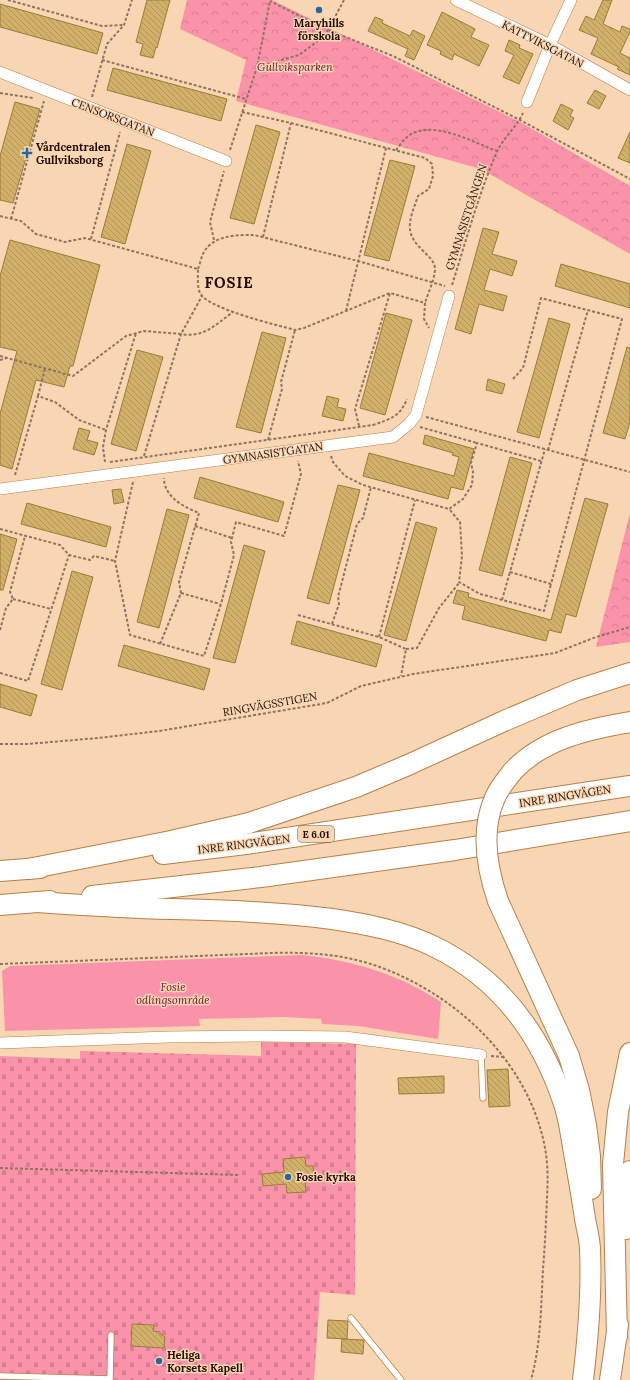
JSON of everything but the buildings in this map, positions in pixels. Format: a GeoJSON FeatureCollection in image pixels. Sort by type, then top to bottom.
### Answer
{"type":"FeatureCollection","features":[{"type":"Feature","properties":{"kind":"highway"},"geometry":{"type":"LineString","coordinates":[[28,869],[170,841],[249,823],[356,787],[577,690],[630,673]]}},
{"type":"Feature","properties":{"kind":"highway"},"geometry":{"type":"LineString","coordinates":[[583,1380],[588,1336],[592,1195],[590,1156],[586,1125],[579,1090],[569,1056],[498,901],[492,882],[489,863],[487,842],[488,826],[494,799],[513,771],[524,759],[538,750],[568,736],[589,730],[630,722]]}},
{"type":"Feature","properties":{"kind":"highway","name":"INRE RINGVÄGEN"},"geometry":{"type":"LineString","coordinates":[[0,871],[246,844],[630,786]]}},
{"type":"Feature","properties":{"kind":"highway"},"geometry":{"type":"LineString","coordinates":[[0,905],[260,877],[455,850],[630,821]]}},
{"type":"Feature","properties":{"kind":"highway"},"geometry":{"type":"LineString","coordinates":[[37,902],[141,908],[236,910],[304,916],[358,923],[400,934],[434,946],[471,968],[491,984],[524,1021],[538,1042],[550,1068],[564,1102],[590,1249]]}},
{"type":"Feature","properties":{"kind":"highway"},"geometry":{"type":"LineString","coordinates":[[617,1337],[612,1164],[618,1112],[630,1053]]}},
{"type":"Feature","properties":{"kind":"highway"},"geometry":{"type":"LineString","coordinates":[[610,1380],[617,1337],[630,1171]]}},
{"type":"Feature","properties":{"kind":"street","name":"KATTVIKSGATAN"},"geometry":{"type":"LineString","coordinates":[[456,0],[550,45],[630,90]]}},
{"type":"Feature","properties":{"kind":"street"},"geometry":{"type":"LineString","coordinates":[[527,102],[550,45],[571,0]]}},
{"type":"Feature","properties":{"kind":"street","name":"CENSORSGATAN"},"geometry":{"type":"LineString","coordinates":[[0,72],[226,162]]}},
{"type":"Feature","properties":{"kind":"street"},"geometry":{"type":"LineString","coordinates":[[412,419],[450,292]]}},
{"type":"Feature","properties":{"kind":"street","name":"GYMNASISTGATAN"},"geometry":{"type":"LineString","coordinates":[[0,489],[393,437],[412,419]]}},
{"type":"Feature","properties":{"kind":"street"},"geometry":{"type":"LineString","coordinates":[[0,1043],[168,1037],[345,1037],[481,1055]]}},
{"type":"Feature","properties":{"kind":"lane"},"geometry":{"type":"LineString","coordinates":[[481,1055],[483,1098]]}},
{"type":"Feature","properties":{"kind":"lane"},"geometry":{"type":"LineString","coordinates":[[351,1318],[401,1380]]}},
{"type":"Feature","properties":{"kind":"lane"},"geometry":{"type":"LineString","coordinates":[[0,1376],[110,1379],[111,1334]]}},
{"type":"Feature","properties":{"kind":"path"},"geometry":{"type":"LineString","coordinates":[[9,0],[102,26],[124,25]]}},
{"type":"Feature","properties":{"kind":"path"},"geometry":{"type":"LineString","coordinates":[[88,107],[107,44],[124,25],[132,0]]}},
{"type":"Feature","properties":{"kind":"path"},"geometry":{"type":"LineString","coordinates":[[214,240],[210,222],[226,162],[257,67],[270,0],[328,30],[392,56],[520,120],[630,178]]}},
{"type":"Feature","properties":{"kind":"path"},"geometry":{"type":"LineString","coordinates":[[257,67],[299,55],[322,38],[344,0]]}},
{"type":"Feature","properties":{"kind":"path"},"geometry":{"type":"LineString","coordinates":[[102,60],[246,99]]}},
{"type":"Feature","properties":{"kind":"path"},"geometry":{"type":"LineString","coordinates":[[0,92],[37,99]]}},
{"type":"Feature","properties":{"kind":"path"},"geometry":{"type":"LineString","coordinates":[[11,219],[44,100]]}},
{"type":"Feature","properties":{"kind":"path","name":"GYMNASISTGÅNGEN"},"geometry":{"type":"LineString","coordinates":[[450,292],[484,182],[497,151],[520,120],[527,102]]}},
{"type":"Feature","properties":{"kind":"path"},"geometry":{"type":"LineString","coordinates":[[242,112],[396,150],[425,158],[432,164],[433,176],[429,189],[418,196],[409,224],[412,238],[418,248],[431,258],[435,269],[425,303],[424,319],[429,328],[431,322]]}},
{"type":"Feature","properties":{"kind":"path"},"geometry":{"type":"LineString","coordinates":[[263,237],[291,123]]}},
{"type":"Feature","properties":{"kind":"path"},"geometry":{"type":"LineString","coordinates":[[91,239],[121,129]]}},
{"type":"Feature","properties":{"kind":"path"},"geometry":{"type":"LineString","coordinates":[[396,150],[406,138],[419,131],[436,130],[497,151]]}},
{"type":"Feature","properties":{"kind":"path"},"geometry":{"type":"LineString","coordinates":[[346,311],[386,148]]}},
{"type":"Feature","properties":{"kind":"path"},"geometry":{"type":"LineString","coordinates":[[0,216],[20,221],[36,234],[65,242],[85,238],[91,239],[198,269]]}},
{"type":"Feature","properties":{"kind":"path"},"geometry":{"type":"LineString","coordinates":[[425,303],[390,293],[304,328],[295,330],[233,312],[218,306],[202,296],[200,292],[198,269],[203,252],[214,240],[236,235],[254,235],[432,281],[450,292]]}},
{"type":"Feature","properties":{"kind":"path"},"geometry":{"type":"LineString","coordinates":[[359,427],[355,409],[390,293]]}},
{"type":"Feature","properties":{"kind":"path"},"geometry":{"type":"LineString","coordinates":[[144,457],[181,334],[202,296]]}},
{"type":"Feature","properties":{"kind":"path"},"geometry":{"type":"LineString","coordinates":[[459,582],[480,594],[544,611],[622,319],[541,298],[523,368],[513,379]]}},
{"type":"Feature","properties":{"kind":"path"},"geometry":{"type":"LineString","coordinates":[[548,450],[588,310]]}},
{"type":"Feature","properties":{"kind":"path"},"geometry":{"type":"LineString","coordinates":[[0,356],[73,376],[126,336],[144,331],[191,336],[204,333],[233,312]]}},
{"type":"Feature","properties":{"kind":"path"},"geometry":{"type":"LineString","coordinates":[[268,440],[282,389],[281,382],[295,330]]}},
{"type":"Feature","properties":{"kind":"path"},"geometry":{"type":"LineString","coordinates":[[136,333],[106,430],[103,447],[105,462],[373,425],[393,418],[404,409],[408,396]]}},
{"type":"Feature","properties":{"kind":"path"},"geometry":{"type":"LineString","coordinates":[[0,360],[8,358]]}},
{"type":"Feature","properties":{"kind":"path"},"geometry":{"type":"LineString","coordinates":[[22,474],[15,475],[45,368]]}},
{"type":"Feature","properties":{"kind":"path"},"geometry":{"type":"LineString","coordinates":[[38,396],[55,402],[79,420],[106,430]]}},
{"type":"Feature","properties":{"kind":"path"},"geometry":{"type":"LineString","coordinates":[[412,419],[477,443],[542,461]]}},
{"type":"Feature","properties":{"kind":"path"},"geometry":{"type":"LineString","coordinates":[[412,419],[545,449],[630,472]]}},
{"type":"Feature","properties":{"kind":"path"},"geometry":{"type":"LineString","coordinates":[[449,509],[463,499],[472,485],[473,472],[471,463],[477,443]]}},
{"type":"Feature","properties":{"kind":"path"},"geometry":{"type":"LineString","coordinates":[[298,615],[379,637],[406,649],[417,648],[439,608],[459,582],[462,556],[460,522],[449,509],[371,487],[345,476],[333,462],[327,446]]}},
{"type":"Feature","properties":{"kind":"path"},"geometry":{"type":"LineString","coordinates":[[502,600],[545,449]]}},
{"type":"Feature","properties":{"kind":"path"},"geometry":{"type":"LineString","coordinates":[[135,471],[115,561],[130,635],[204,656],[234,555],[231,542],[236,522],[284,536],[301,474],[296,450]]}},
{"type":"Feature","properties":{"kind":"path"},"geometry":{"type":"LineString","coordinates":[[160,644],[181,593],[179,582],[199,513],[185,508],[171,496],[164,485],[164,467]]}},
{"type":"Feature","properties":{"kind":"path"},"geometry":{"type":"LineString","coordinates":[[332,624],[339,604],[338,597],[357,524],[363,518],[371,487]]}},
{"type":"Feature","properties":{"kind":"path"},"geometry":{"type":"LineString","coordinates":[[379,637],[415,500]]}},
{"type":"Feature","properties":{"kind":"path"},"geometry":{"type":"LineString","coordinates":[[196,526],[232,538]]}},
{"type":"Feature","properties":{"kind":"path"},"geometry":{"type":"LineString","coordinates":[[0,529],[60,545],[69,555],[90,560],[94,556],[115,561]]}},
{"type":"Feature","properties":{"kind":"path"},"geometry":{"type":"LineString","coordinates":[[13,599],[10,592],[25,536]]}},
{"type":"Feature","properties":{"kind":"path"},"geometry":{"type":"LineString","coordinates":[[0,673],[28,681],[69,555]]}},
{"type":"Feature","properties":{"kind":"path"},"geometry":{"type":"LineString","coordinates":[[510,572],[552,584]]}},
{"type":"Feature","properties":{"kind":"path"},"geometry":{"type":"LineString","coordinates":[[181,593],[220,604]]}},
{"type":"Feature","properties":{"kind":"path"},"geometry":{"type":"LineString","coordinates":[[13,599],[52,608]]}},
{"type":"Feature","properties":{"kind":"path"},"geometry":{"type":"LineString","coordinates":[[0,630],[6,608],[13,599]]}},
{"type":"Feature","properties":{"kind":"path","name":"RINGVÄGSSTIGEN"},"geometry":{"type":"LineString","coordinates":[[0,744],[35,743],[159,731],[327,703],[361,686],[401,677],[555,652],[596,637],[630,627]]}},
{"type":"Feature","properties":{"kind":"path"},"geometry":{"type":"LineString","coordinates":[[401,677],[406,649]]}},
{"type":"Feature","properties":{"kind":"path"},"geometry":{"type":"LineString","coordinates":[[0,964],[311,952],[373,964],[411,980],[435,994],[470,1021],[504,1057],[520,1080],[539,1120],[546,1150],[548,1177],[539,1333],[535,1367],[531,1380]]}},
{"type":"Feature","properties":{"kind":"path"},"geometry":{"type":"LineString","coordinates":[[0,968],[5,963]]}},
{"type":"Feature","properties":{"kind":"path"},"geometry":{"type":"LineString","coordinates":[[0,1168],[240,1175]]}},
{"type":"Feature","properties":{"kind":"green space","name":"Gullviksparken"},"geometry":{"type":"Polygon","coordinates":[[[187,0],[272,0],[522,123],[630,186],[630,254],[481,169],[236,101],[246,60],[180,29],[187,0]]]}},
{"type":"Feature","properties":{"kind":"green space"},"geometry":{"type":"Polygon","coordinates":[[[630,513],[630,642],[596,647],[630,513]]]}},
{"type":"Feature","properties":{"kind":"green space","name":"Fosie odlingsområde"},"geometry":{"type":"Polygon","coordinates":[[[301,955],[320,957],[374,970],[392,976],[425,992],[441,1002],[438,1039],[358,1026],[322,1024],[321,1019],[283,1017],[199,1019],[200,1026],[5,1031],[2,971],[10,966],[301,955]]]}},
{"type":"Feature","properties":{"kind":"green space"},"geometry":{"type":"Polygon","coordinates":[[[261,1042],[356,1044],[355,1295],[320,1292],[314,1380],[0,1380],[0,1056],[80,1059],[80,1051],[261,1056],[261,1042]]]}},
{"type":"Feature","properties":{"kind":"place","name":"Maryhills förskola"},"geometry":{"type":"Point","coordinates":[319,10]}},
{"type":"Feature","properties":{"kind":"place","name":"Vårdcentralen Gullviksborg"},"geometry":{"type":"Point","coordinates":[27,153]}},
{"type":"Feature","properties":{"kind":"place","name":"Fosie kyrka"},"geometry":{"type":"Point","coordinates":[288,1177]}},
{"type":"Feature","properties":{"kind":"place","name":"Heliga Korsets Kapell"},"geometry":{"type":"Point","coordinates":[159,1361]}},
{"type":"Feature","properties":{"kind":"district","name":"FOSIE"},"geometry":{"type":"Point","coordinates":[229,282]}}]}
